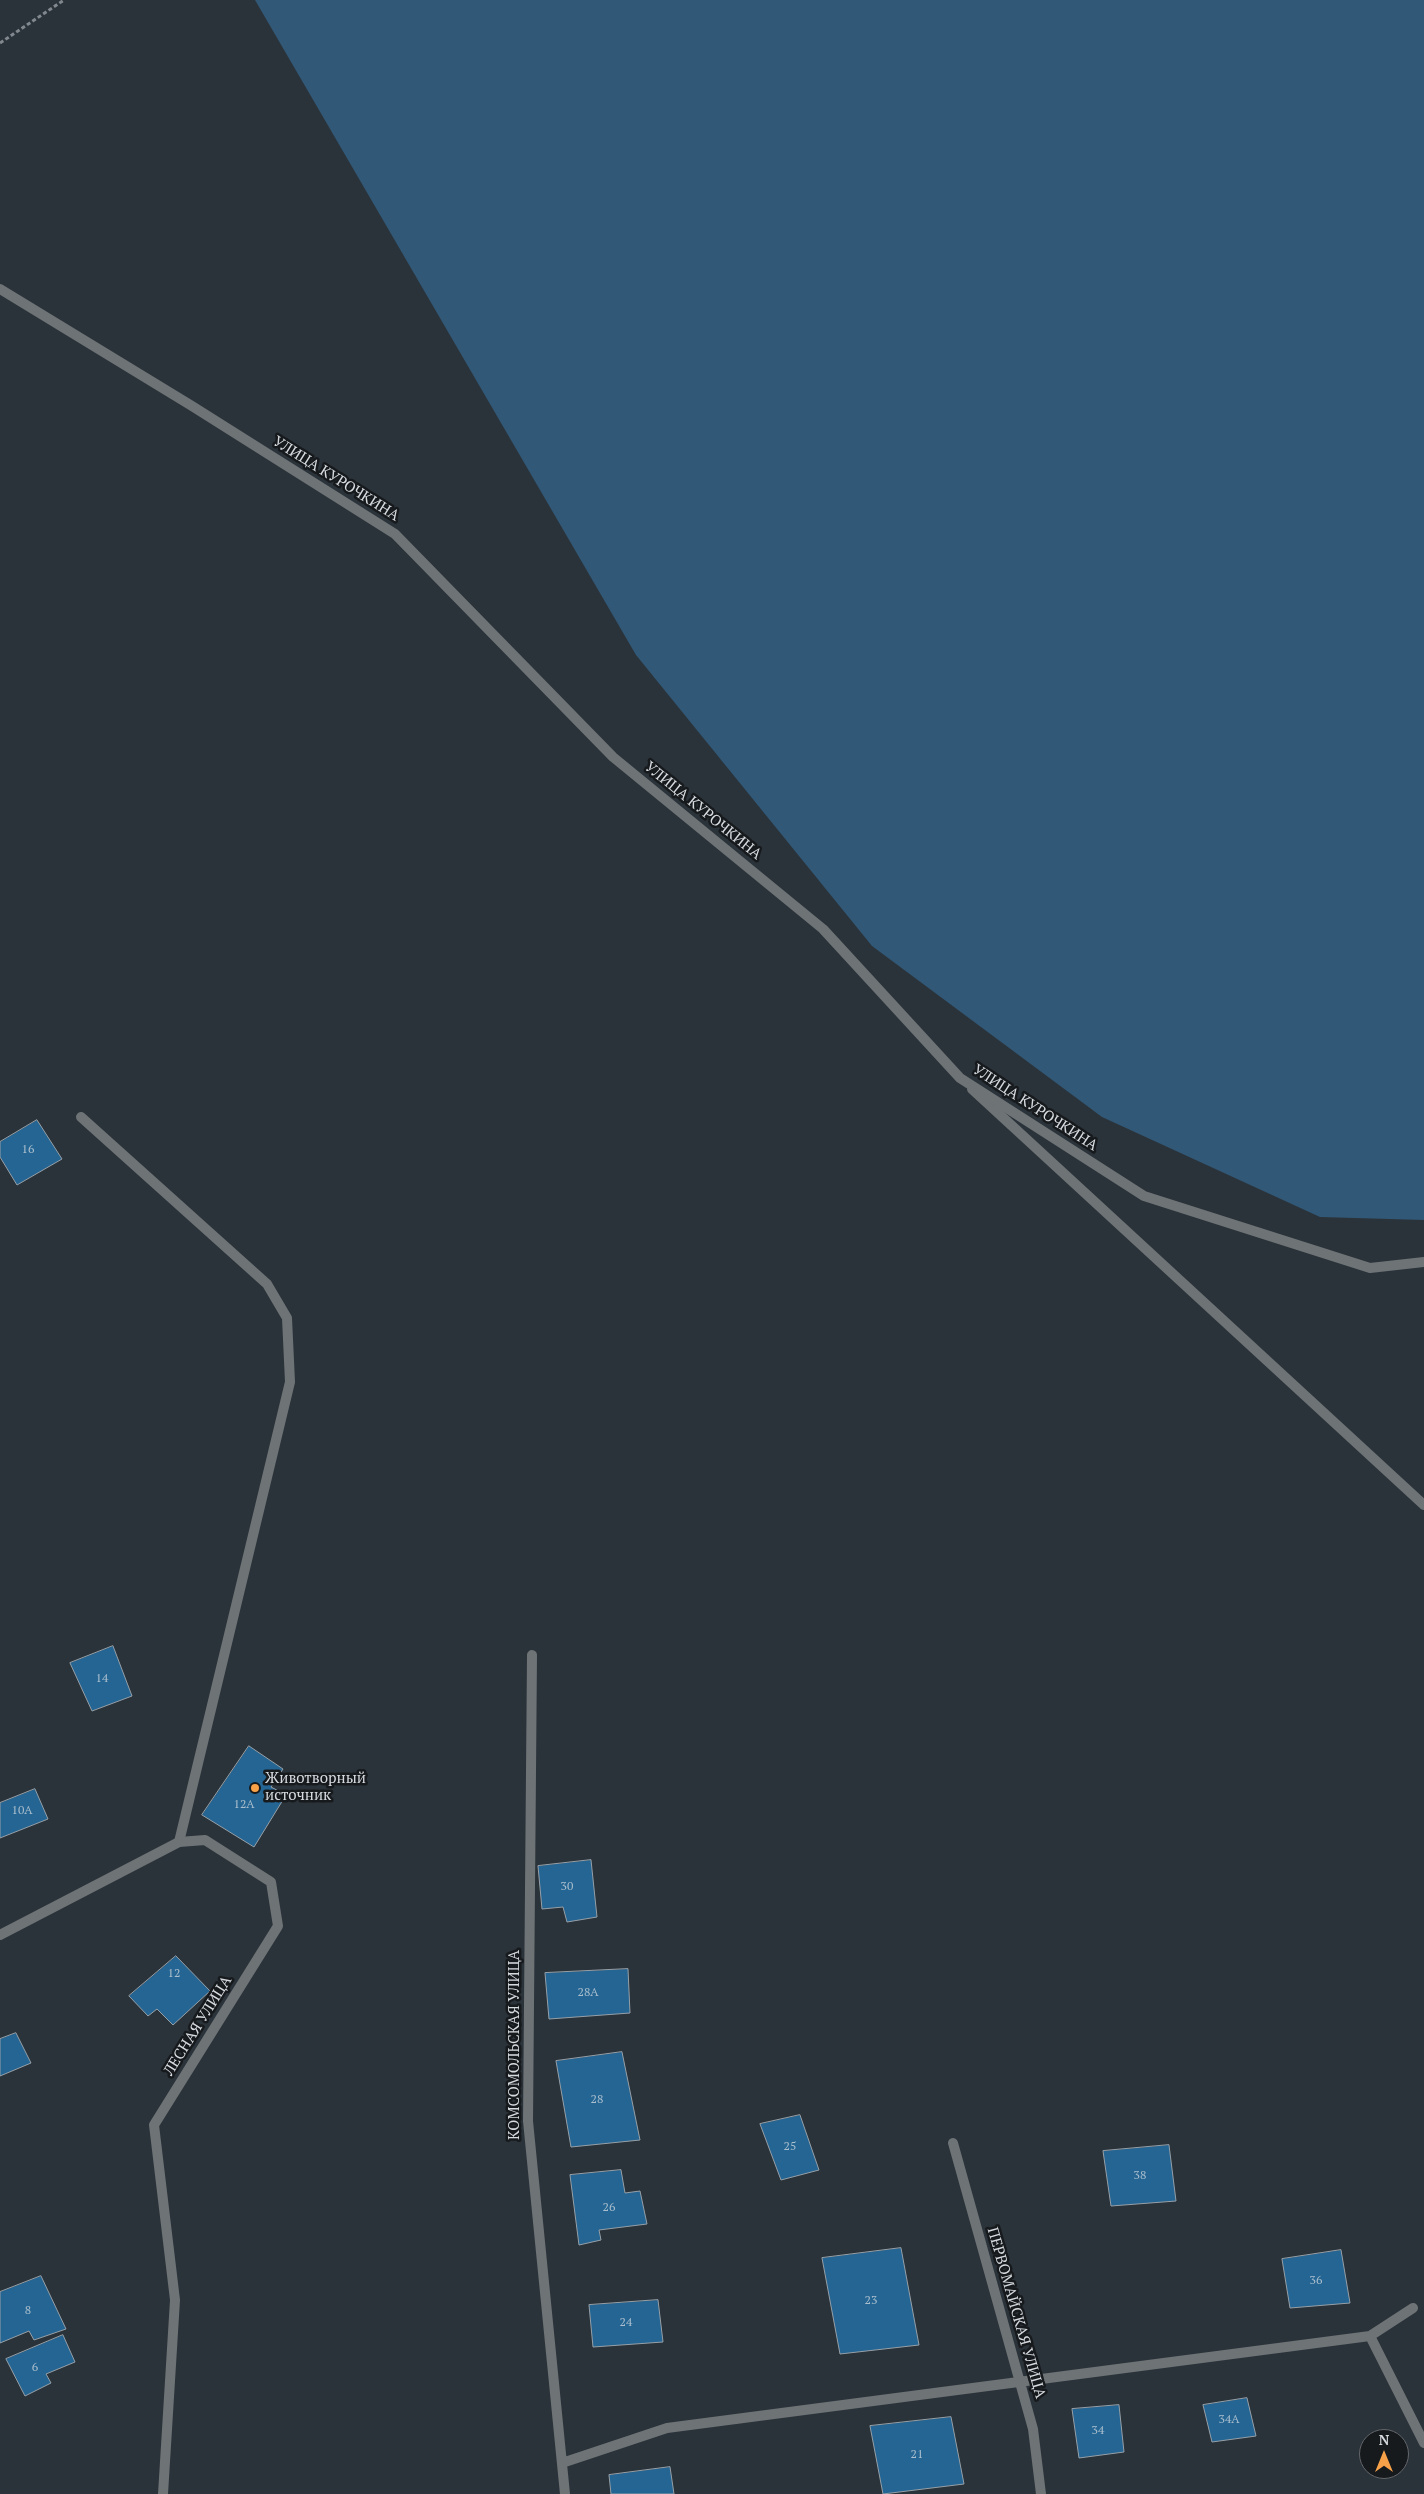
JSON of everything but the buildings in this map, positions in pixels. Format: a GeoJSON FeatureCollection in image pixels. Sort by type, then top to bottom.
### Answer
{"type":"FeatureCollection","features":[{"type":"Feature","properties":{"kind":"street","name":"УЛИЦА КУРОЧКИНА"},"geometry":{"type":"LineString","coordinates":[[0,289],[192,406],[395,534],[613,756],[823,929],[960,1078],[1144,1196],[1370,1268],[1424,1262]]}},
{"type":"Feature","properties":{"kind":"street"},"geometry":{"type":"LineString","coordinates":[[960,1078],[1424,1505]]}},
{"type":"Feature","properties":{"kind":"street"},"geometry":{"type":"LineString","coordinates":[[81,1117],[268,1284],[287,1318],[290,1382],[180,1842]]}},
{"type":"Feature","properties":{"kind":"street","name":"КОМСОМОЛЬСКАЯ УЛИЦА"},"geometry":{"type":"LineString","coordinates":[[532,1655],[528,2121],[565,2494]]}},
{"type":"Feature","properties":{"kind":"street","name":"ЛЕСНАЯ УЛИЦА"},"geometry":{"type":"LineString","coordinates":[[0,1935],[180,1842],[205,1840],[270,1882],[278,1926],[154,2125],[175,2300],[163,2494]]}},
{"type":"Feature","properties":{"kind":"street","name":"ПЕРВОМАЙСКАЯ УЛИЦА"},"geometry":{"type":"LineString","coordinates":[[953,2143],[1020,2381],[1032,2429],[1041,2494]]}},
{"type":"Feature","properties":{"kind":"street"},"geometry":{"type":"LineString","coordinates":[[562,2464],[667,2428],[1370,2336],[1413,2308]]}},
{"type":"Feature","properties":{"kind":"street"},"geometry":{"type":"LineString","coordinates":[[1370,2336],[1424,2443]]}},
{"type":"Feature","properties":{"kind":"path"},"geometry":{"type":"LineString","coordinates":[[0,43],[64,0]]}},
{"type":"Feature","properties":{"kind":"shaded area"},"geometry":{"type":"Polygon","coordinates":[[[255,0],[1424,0],[1424,1220],[1320,1217],[1102,1117],[872,946],[636,655],[255,0]]]}},
{"type":"Feature","properties":{"kind":"place","name":"Животворный источник"},"geometry":{"type":"Point","coordinates":[255,1788]}}]}
